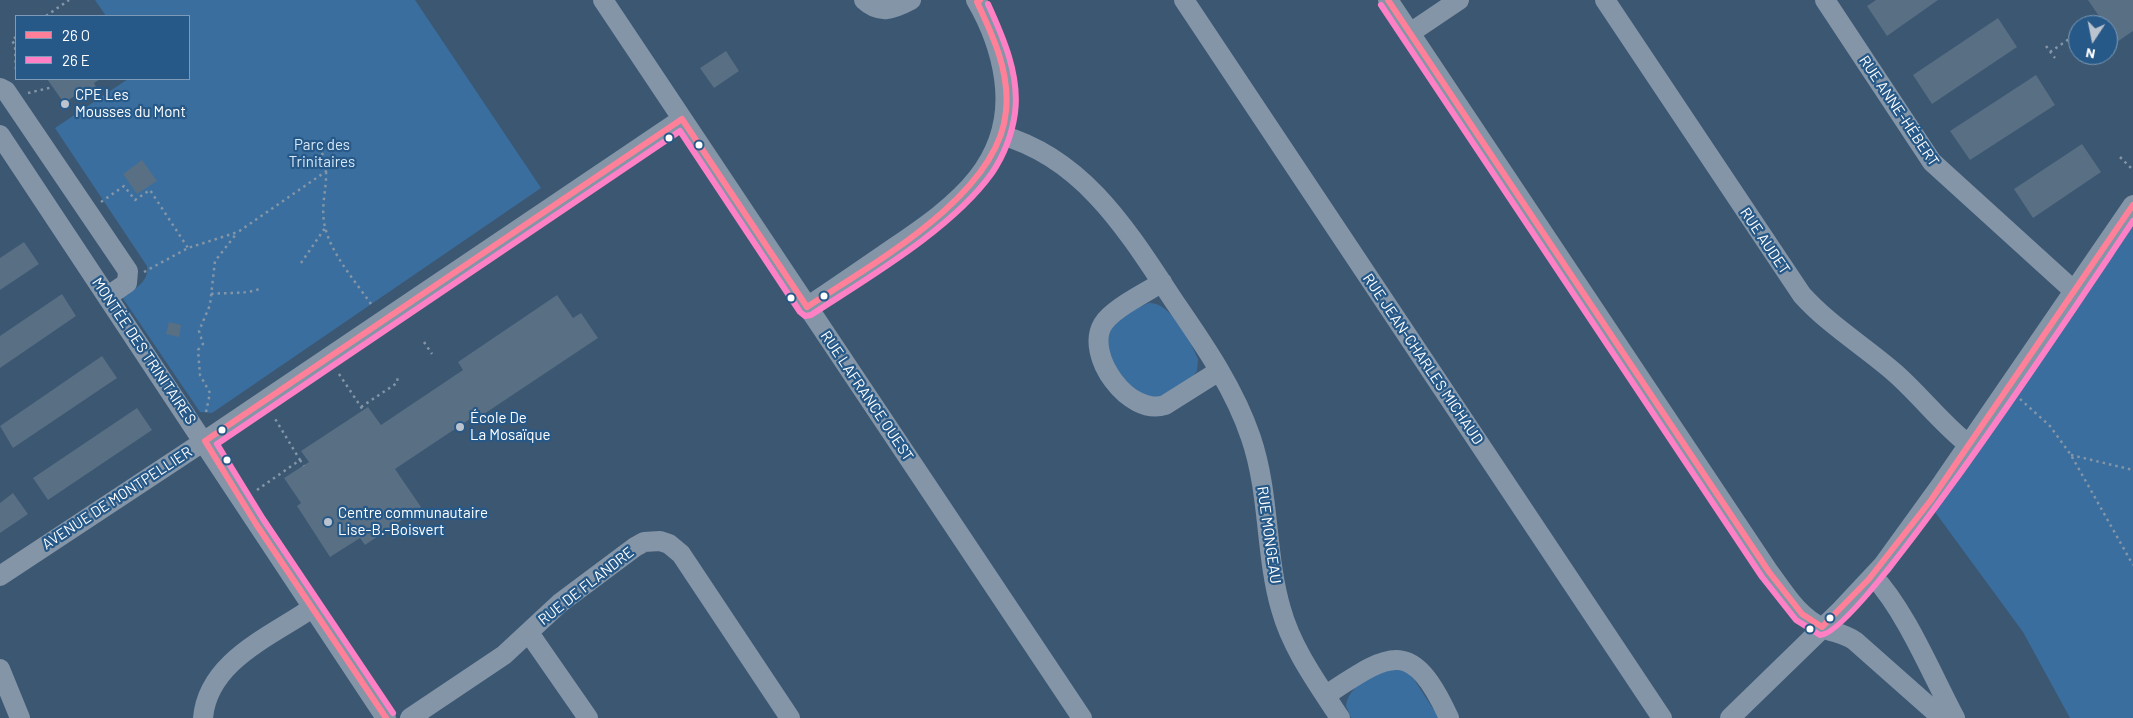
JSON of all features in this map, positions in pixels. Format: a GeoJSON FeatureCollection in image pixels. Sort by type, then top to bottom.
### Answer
{"type":"FeatureCollection","features":[{"type":"Feature","properties":{"kind":"street","name":"RUE LAFRANCE OUEST"},"geometry":{"type":"LineString","coordinates":[[602,0],[1082,718]]}},
{"type":"Feature","properties":{"kind":"street"},"geometry":{"type":"LineString","coordinates":[[864,0],[874,8],[884,10],[894,9],[911,0]]}},
{"type":"Feature","properties":{"kind":"street","name":"RUE JEAN-CHARLES MICHAUD"},"geometry":{"type":"LineString","coordinates":[[1184,0],[1662,718]]}},
{"type":"Feature","properties":{"kind":"street"},"geometry":{"type":"LineString","coordinates":[[1388,0],[1769,572],[1802,614],[1822,628],[1844,633],[1855,641],[1942,718]]}},
{"type":"Feature","properties":{"kind":"street"},"geometry":{"type":"LineString","coordinates":[[1410,33],[1459,0]]}},
{"type":"Feature","properties":{"kind":"street","name":"RUE AUDET"},"geometry":{"type":"LineString","coordinates":[[1605,0],[1802,295],[1828,320],[1895,373],[1952,431],[1969,445]]}},
{"type":"Feature","properties":{"kind":"street","name":"RUE ANNE-HÉBERT"},"geometry":{"type":"LineString","coordinates":[[1825,0],[1932,162],[2074,291]]}},
{"type":"Feature","properties":{"kind":"street"},"geometry":{"type":"LineString","coordinates":[[807,307],[916,233],[956,202],[990,162],[1002,135],[1006,100],[1003,70],[994,37],[978,1]]}},
{"type":"Feature","properties":{"kind":"street"},"geometry":{"type":"LineString","coordinates":[[0,88],[6,91],[128,271],[127,283],[108,296]]}},
{"type":"Feature","properties":{"kind":"street","name":"AVENUE DE MONTPELLIER"},"geometry":{"type":"LineString","coordinates":[[0,576],[682,119]]}},
{"type":"Feature","properties":{"kind":"street","name":"MONTÉE DES TRINITAIRES"},"geometry":{"type":"LineString","coordinates":[[0,135],[386,718]]}},
{"type":"Feature","properties":{"kind":"street","name":"RUE MONGEAU"},"geometry":{"type":"LineString","coordinates":[[1002,135],[1040,150],[1058,160],[1089,186],[1119,221],[1162,282],[1219,371],[1240,412],[1256,457],[1264,496],[1276,586],[1284,619],[1298,650],[1340,718]]}},
{"type":"Feature","properties":{"kind":"street"},"geometry":{"type":"LineString","coordinates":[[1730,718],[1874,576],[1969,445],[2133,205]]}},
{"type":"Feature","properties":{"kind":"street"},"geometry":{"type":"LineString","coordinates":[[75,247],[100,230]]}},
{"type":"Feature","properties":{"kind":"street"},"geometry":{"type":"LineString","coordinates":[[1162,282],[1114,314],[1103,325],[1098,345],[1100,356],[1111,375],[1131,400],[1145,406],[1155,407],[1173,400],[1219,371]]}},
{"type":"Feature","properties":{"kind":"street","name":"RUE DE FLANDRE"},"geometry":{"type":"LineString","coordinates":[[410,718],[504,655],[560,603],[635,547],[650,541],[665,542],[681,554],[790,718]]}},
{"type":"Feature","properties":{"kind":"street"},"geometry":{"type":"LineString","coordinates":[[1874,576],[1886,590],[1901,616],[1955,718]]}},
{"type":"Feature","properties":{"kind":"street"},"geometry":{"type":"LineString","coordinates":[[203,718],[207,695],[214,681],[225,668],[312,608]]}},
{"type":"Feature","properties":{"kind":"street"},"geometry":{"type":"LineString","coordinates":[[528,633],[588,718]]}},
{"type":"Feature","properties":{"kind":"street"},"geometry":{"type":"LineString","coordinates":[[1326,696],[1377,664],[1398,659],[1413,665],[1421,672],[1449,718]]}},
{"type":"Feature","properties":{"kind":"street"},"geometry":{"type":"LineString","coordinates":[[0,670],[20,718]]}},
{"type":"Feature","properties":{"kind":"path"},"geometry":{"type":"LineString","coordinates":[[47,15],[69,0]]}},
{"type":"Feature","properties":{"kind":"path"},"geometry":{"type":"LineString","coordinates":[[2050,52],[2068,40]]}},
{"type":"Feature","properties":{"kind":"path"},"geometry":{"type":"LineString","coordinates":[[2046,46],[2055,58]]}},
{"type":"Feature","properties":{"kind":"path"},"geometry":{"type":"LineString","coordinates":[[31,91],[53,87]]}},
{"type":"Feature","properties":{"kind":"path"},"geometry":{"type":"LineString","coordinates":[[320,148],[326,159],[328,170],[323,207],[325,228],[348,270],[383,320]]}},
{"type":"Feature","properties":{"kind":"path"},"geometry":{"type":"LineString","coordinates":[[2120,157],[2133,170]]}},
{"type":"Feature","properties":{"kind":"path"},"geometry":{"type":"LineString","coordinates":[[129,277],[149,270],[188,248],[238,232],[328,170]]}},
{"type":"Feature","properties":{"kind":"path"},"geometry":{"type":"LineString","coordinates":[[87,211],[124,186],[135,200],[150,190],[188,248]]}},
{"type":"Feature","properties":{"kind":"path"},"geometry":{"type":"LineString","coordinates":[[301,263],[325,228]]}},
{"type":"Feature","properties":{"kind":"path"},"geometry":{"type":"LineString","coordinates":[[206,416],[210,394],[200,375],[198,350],[203,344],[199,331],[210,305],[215,262],[238,232]]}},
{"type":"Feature","properties":{"kind":"path"},"geometry":{"type":"LineString","coordinates":[[211,294],[234,291],[247,294],[262,288]]}},
{"type":"Feature","properties":{"kind":"path"},"geometry":{"type":"LineString","coordinates":[[424,342],[432,354]]}},
{"type":"Feature","properties":{"kind":"path"},"geometry":{"type":"LineString","coordinates":[[339,374],[362,408],[398,382],[398,375]]}},
{"type":"Feature","properties":{"kind":"path"},"geometry":{"type":"LineString","coordinates":[[2007,390],[2050,426],[2071,455],[2133,565]]}},
{"type":"Feature","properties":{"kind":"path"},"geometry":{"type":"LineString","coordinates":[[274,417],[304,466]]}},
{"type":"Feature","properties":{"kind":"path"},"geometry":{"type":"LineString","coordinates":[[2071,455],[2133,470]]}},
{"type":"Feature","properties":{"kind":"path"},"geometry":{"type":"LineString","coordinates":[[252,493],[300,460]]}},
{"type":"Feature","properties":{"kind":"green space","name":"Parc des Trinitaires"},"geometry":{"type":"Polygon","coordinates":[[[95,0],[415,0],[541,188],[212,413],[200,412],[122,297],[140,285],[146,277],[147,266],[55,128],[127,80],[190,80],[190,15],[105,15],[95,0]]]}},
{"type":"Feature","properties":{"kind":"green space"},"geometry":{"type":"Polygon","coordinates":[[[2133,223],[2133,718],[2070,718],[2023,632],[1935,512],[2133,223]]]}},
{"type":"Feature","properties":{"kind":"green space"},"geometry":{"type":"Polygon","coordinates":[[[1149,303],[1157,304],[1172,315],[1185,333],[1198,359],[1197,371],[1193,376],[1164,395],[1156,397],[1137,394],[1117,371],[1106,344],[1112,325],[1135,309],[1149,303]]]}},
{"type":"Feature","properties":{"kind":"green space"},"geometry":{"type":"Polygon","coordinates":[[[1392,668],[1410,673],[1439,718],[1351,718],[1346,706],[1352,691],[1364,681],[1392,668]]]}},
{"type":"Feature","properties":{"kind":"building"},"geometry":{"type":"Polygon","coordinates":[[[1876,0],[1938,0],[1887,36],[1867,6],[1876,0]]]}},
{"type":"Feature","properties":{"kind":"building"},"geometry":{"type":"Polygon","coordinates":[[[2088,0],[2133,0],[2133,31],[2118,41],[2118,15],[2098,15],[2088,0]]]}},
{"type":"Feature","properties":{"kind":"building"},"geometry":{"type":"Polygon","coordinates":[[[1998,18],[2017,47],[1932,104],[1913,75],[1998,18]]]}},
{"type":"Feature","properties":{"kind":"building"},"geometry":{"type":"Polygon","coordinates":[[[726,51],[739,71],[714,88],[700,68],[726,51]]]}},
{"type":"Feature","properties":{"kind":"building"},"geometry":{"type":"Polygon","coordinates":[[[2036,75],[2055,105],[1970,160],[1950,131],[2036,75]]]}},
{"type":"Feature","properties":{"kind":"building"},"geometry":{"type":"Polygon","coordinates":[[[48,80],[98,80],[94,83],[96,87],[86,93],[84,90],[64,103],[48,80]]]}},
{"type":"Feature","properties":{"kind":"building"},"geometry":{"type":"Polygon","coordinates":[[[2082,144],[2101,172],[2033,218],[2014,189],[2082,144]]]}},
{"type":"Feature","properties":{"kind":"building"},"geometry":{"type":"Polygon","coordinates":[[[142,160],[157,181],[137,194],[123,174],[142,160]]]}},
{"type":"Feature","properties":{"kind":"building"},"geometry":{"type":"Polygon","coordinates":[[[24,242],[39,264],[0,290],[0,258],[24,242]]]}},
{"type":"Feature","properties":{"kind":"building"},"geometry":{"type":"Polygon","coordinates":[[[62,294],[76,316],[0,368],[0,336],[62,294]]]}},
{"type":"Feature","properties":{"kind":"building"},"geometry":{"type":"Polygon","coordinates":[[[557,295],[573,318],[581,313],[598,338],[478,418],[476,415],[395,469],[421,507],[365,545],[360,538],[330,557],[297,506],[301,503],[284,478],[309,462],[301,451],[368,407],[381,425],[463,370],[458,362],[557,295]]]}},
{"type":"Feature","properties":{"kind":"building"},"geometry":{"type":"Polygon","coordinates":[[[169,322],[181,325],[179,337],[166,334],[169,322]]]}},
{"type":"Feature","properties":{"kind":"building"},"geometry":{"type":"Polygon","coordinates":[[[102,356],[117,378],[13,448],[0,426],[102,356]]]}},
{"type":"Feature","properties":{"kind":"building"},"geometry":{"type":"Polygon","coordinates":[[[137,408],[152,430],[48,500],[33,478],[137,408]]]}},
{"type":"Feature","properties":{"kind":"building"},"geometry":{"type":"Polygon","coordinates":[[[13,493],[28,514],[0,533],[0,503],[13,493]]]}},
{"type":"Feature","properties":{"kind":"transit line"},"geometry":{"type":"LineString","coordinates":[[386,718],[256,524],[205,441],[682,119],[807,307],[897,248],[957,199],[981,171],[998,142],[1006,111],[1007,97],[1003,68],[989,28],[977,2],[980,0]]}},
{"type":"Feature","properties":{"kind":"transit line"},"geometry":{"type":"LineString","coordinates":[[1388,0],[1769,572],[1802,614],[1822,627],[1869,579],[1931,500],[2133,205]]}},
{"type":"Feature","properties":{"kind":"transit line"},"geometry":{"type":"LineString","coordinates":[[393,713],[263,519],[217,444],[680,131],[800,312],[805,316],[811,315],[932,233],[975,194],[992,173],[1004,152],[1015,113],[1015,85],[1009,57],[988,4]]}},
{"type":"Feature","properties":{"kind":"transit line"},"geometry":{"type":"LineString","coordinates":[[1381,5],[1762,577],[1796,620],[1820,635],[1843,620],[1880,579],[1927,519],[2029,375],[2133,221]]}},
{"type":"Feature","properties":{"kind":"place","name":"CPE Les Mousses du Mont"},"geometry":{"type":"Point","coordinates":[65,104]}},
{"type":"Feature","properties":{"kind":"place","name":"École De La Mosaïque"},"geometry":{"type":"Point","coordinates":[460,427]}},
{"type":"Feature","properties":{"kind":"place","name":"Centre communautaire Lise-B.-Boisvert"},"geometry":{"type":"Point","coordinates":[328,522]}}]}
